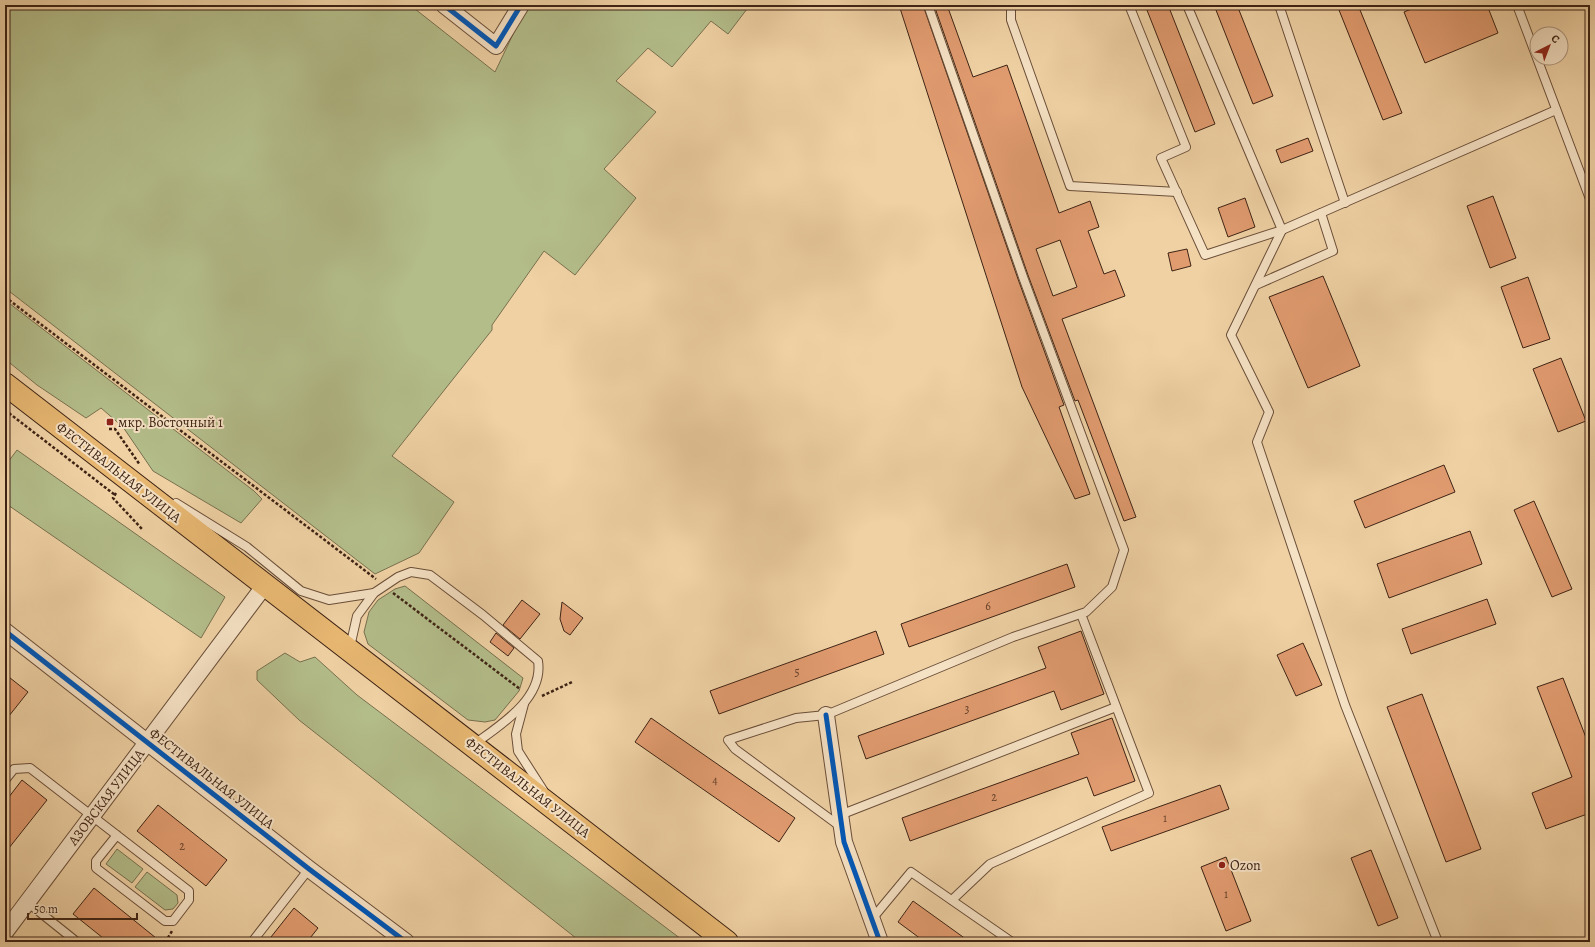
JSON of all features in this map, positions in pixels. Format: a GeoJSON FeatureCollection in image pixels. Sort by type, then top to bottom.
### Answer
{"type":"FeatureCollection","features":[{"type":"Feature","properties":{"kind":"main road","name":"ФЕСТИВАЛЬНАЯ УЛИЦА"},"geometry":{"type":"LineString","coordinates":[[5,384],[727,942]]}},
{"type":"Feature","properties":{"kind":"street"},"geometry":{"type":"LineString","coordinates":[[444,5],[496,46],[521,5]]}},
{"type":"Feature","properties":{"kind":"street","name":"АЗОВСКАЯ УЛИЦА"},"geometry":{"type":"LineString","coordinates":[[5,932],[266,585]]}},
{"type":"Feature","properties":{"kind":"street","name":"ФЕСТИВАЛЬНАЯ УЛИЦА"},"geometry":{"type":"LineString","coordinates":[[5,631],[396,939]]}},
{"type":"Feature","properties":{"kind":"street"},"geometry":{"type":"LineString","coordinates":[[826,715],[844,842],[880,942]]}},
{"type":"Feature","properties":{"kind":"lane"},"geometry":{"type":"LineString","coordinates":[[928,5],[1023,277],[1124,550],[1112,587],[1086,612],[1013,637],[826,715],[796,718],[728,740],[735,749],[841,821],[1116,707]]}},
{"type":"Feature","properties":{"kind":"lane"},"geometry":{"type":"LineString","coordinates":[[1011,5],[1011,20],[1070,186],[1177,192]]}},
{"type":"Feature","properties":{"kind":"lane"},"geometry":{"type":"LineString","coordinates":[[1129,5],[1186,147],[1161,158],[1205,255],[1282,230],[1556,110]]}},
{"type":"Feature","properties":{"kind":"lane"},"geometry":{"type":"LineString","coordinates":[[1187,5],[1282,230],[1231,335],[1269,412],[1257,442],[1345,705],[1438,942]]}},
{"type":"Feature","properties":{"kind":"lane"},"geometry":{"type":"LineString","coordinates":[[1278,5],[1345,203]]}},
{"type":"Feature","properties":{"kind":"lane"},"geometry":{"type":"LineString","coordinates":[[1517,5],[1590,200]]}},
{"type":"Feature","properties":{"kind":"lane"},"geometry":{"type":"LineString","coordinates":[[1256,285],[1333,251],[1322,213]]}},
{"type":"Feature","properties":{"kind":"lane"},"geometry":{"type":"LineString","coordinates":[[97,455],[247,547],[301,591],[329,600],[374,593]]}},
{"type":"Feature","properties":{"kind":"lane"},"geometry":{"type":"LineString","coordinates":[[349,650],[357,616],[374,593],[384,585],[410,572],[430,575],[483,615],[538,661],[539,672],[524,704],[499,726],[472,745]]}},
{"type":"Feature","properties":{"kind":"lane"},"geometry":{"type":"LineString","coordinates":[[952,900],[990,864],[1149,793],[1081,614]]}},
{"type":"Feature","properties":{"kind":"lane"},"geometry":{"type":"LineString","coordinates":[[524,704],[516,734],[518,751],[556,809]]}},
{"type":"Feature","properties":{"kind":"lane"},"geometry":{"type":"LineString","coordinates":[[5,780],[14,769],[30,768],[189,891],[189,900],[173,921],[165,921],[96,868],[96,861],[116,835]]}},
{"type":"Feature","properties":{"kind":"lane"},"geometry":{"type":"LineString","coordinates":[[252,942],[309,869]]}},
{"type":"Feature","properties":{"kind":"lane"},"geometry":{"type":"LineString","coordinates":[[872,919],[911,872],[1012,942]]}},
{"type":"Feature","properties":{"kind":"lane"},"geometry":{"type":"LineString","coordinates":[[27,902],[77,942]]}},
{"type":"Feature","properties":{"kind":"path"},"geometry":{"type":"LineString","coordinates":[[5,297],[529,696],[536,699],[572,682]]}},
{"type":"Feature","properties":{"kind":"path"},"geometry":{"type":"LineString","coordinates":[[5,410],[115,494]]}},
{"type":"Feature","properties":{"kind":"green space"},"geometry":{"type":"Polygon","coordinates":[[[5,5],[410,5],[495,72],[527,5],[750,5],[728,34],[711,21],[672,67],[648,48],[616,81],[656,112],[604,169],[636,198],[575,275],[544,251],[492,325],[492,330],[392,456],[454,502],[419,553],[375,574],[5,288],[5,5]]]}},
{"type":"Feature","properties":{"kind":"green space"},"geometry":{"type":"Polygon","coordinates":[[[5,300],[254,491],[262,499],[241,523],[153,471],[123,427],[101,408],[86,418],[37,385],[5,359],[5,300]]]}},
{"type":"Feature","properties":{"kind":"green space"},"geometry":{"type":"Polygon","coordinates":[[[17,450],[225,597],[201,638],[5,503],[5,466],[17,450]]]}},
{"type":"Feature","properties":{"kind":"green space"},"geometry":{"type":"Polygon","coordinates":[[[405,586],[523,678],[519,691],[495,720],[485,722],[468,720],[368,644],[364,632],[369,612],[378,600],[395,589],[405,586]]]}},
{"type":"Feature","properties":{"kind":"green space"},"geometry":{"type":"Polygon","coordinates":[[[285,653],[300,662],[315,657],[357,695],[685,942],[581,942],[299,720],[257,680],[257,671],[285,653]]]}},
{"type":"Feature","properties":{"kind":"green space"},"geometry":{"type":"Polygon","coordinates":[[[117,849],[143,869],[132,883],[106,864],[117,849]]]}},
{"type":"Feature","properties":{"kind":"green space"},"geometry":{"type":"Polygon","coordinates":[[[147,872],[177,895],[178,903],[173,909],[165,910],[135,887],[147,872]]]}},
{"type":"Feature","properties":{"kind":"building"},"geometry":{"type":"Polygon","coordinates":[[[899,5],[923,5],[1018,279],[1064,405],[1059,407],[1090,494],[1075,499],[1022,387],[899,5]]]}},
{"type":"Feature","properties":{"kind":"building"},"geometry":{"type":"Polygon","coordinates":[[[934,5],[947,5],[973,77],[1007,65],[1059,213],[1090,201],[1099,227],[1088,231],[1104,274],[1115,270],[1125,296],[1062,319],[1136,517],[1124,521],[1078,400],[1075,401],[1028,275],[934,5]],[[1060,240],[1036,249],[1053,296],[1077,287],[1060,240]]]}},
{"type":"Feature","properties":{"kind":"building"},"geometry":{"type":"Polygon","coordinates":[[[1145,5],[1168,5],[1215,124],[1195,132],[1145,5]]]}},
{"type":"Feature","properties":{"kind":"building"},"geometry":{"type":"Polygon","coordinates":[[[1214,5],[1237,5],[1273,96],[1253,104],[1214,5]]]}},
{"type":"Feature","properties":{"kind":"building"},"geometry":{"type":"Polygon","coordinates":[[[1337,5],[1358,5],[1402,113],[1383,120],[1337,5]]]}},
{"type":"Feature","properties":{"kind":"building"},"geometry":{"type":"Polygon","coordinates":[[[1421,5],[1487,5],[1498,33],[1425,63],[1404,12],[1421,5]]]}},
{"type":"Feature","properties":{"kind":"building"},"geometry":{"type":"Polygon","coordinates":[[[1308,138],[1313,151],[1281,163],[1276,150],[1308,138]]]}},
{"type":"Feature","properties":{"kind":"building"},"geometry":{"type":"Polygon","coordinates":[[[1493,196],[1516,258],[1490,268],[1467,206],[1493,196]]]}},
{"type":"Feature","properties":{"kind":"building"},"geometry":{"type":"Polygon","coordinates":[[[1245,198],[1255,227],[1228,237],[1218,208],[1245,198]]]}},
{"type":"Feature","properties":{"kind":"building"},"geometry":{"type":"Polygon","coordinates":[[[1187,249],[1191,266],[1172,271],[1168,253],[1187,249]]]}},
{"type":"Feature","properties":{"kind":"building"},"geometry":{"type":"Polygon","coordinates":[[[1323,276],[1360,366],[1308,388],[1269,297],[1323,276]]]}},
{"type":"Feature","properties":{"kind":"building"},"geometry":{"type":"Polygon","coordinates":[[[1528,277],[1550,339],[1523,348],[1501,287],[1528,277]]]}},
{"type":"Feature","properties":{"kind":"building"},"geometry":{"type":"Polygon","coordinates":[[[1561,358],[1586,421],[1558,432],[1533,369],[1561,358]]]}},
{"type":"Feature","properties":{"kind":"building"},"geometry":{"type":"Polygon","coordinates":[[[1444,465],[1455,492],[1365,528],[1354,501],[1444,465]]]}},
{"type":"Feature","properties":{"kind":"building"},"geometry":{"type":"Polygon","coordinates":[[[1534,501],[1572,589],[1552,597],[1514,510],[1534,501]]]}},
{"type":"Feature","properties":{"kind":"building"},"geometry":{"type":"Polygon","coordinates":[[[1470,531],[1482,564],[1389,598],[1377,564],[1470,531]]]}},
{"type":"Feature","properties":{"kind":"building"},"geometry":{"type":"Polygon","coordinates":[[[1067,564],[1075,587],[909,647],[901,624],[1067,564]]]}},
{"type":"Feature","properties":{"kind":"building"},"geometry":{"type":"Polygon","coordinates":[[[1487,599],[1496,624],[1411,654],[1402,629],[1487,599]]]}},
{"type":"Feature","properties":{"kind":"building"},"geometry":{"type":"Polygon","coordinates":[[[522,600],[540,614],[520,639],[503,625],[522,600]]]}},
{"type":"Feature","properties":{"kind":"building"},"geometry":{"type":"Polygon","coordinates":[[[562,602],[583,618],[570,635],[564,631],[560,619],[562,602]]]}},
{"type":"Feature","properties":{"kind":"building"},"geometry":{"type":"Polygon","coordinates":[[[876,631],[884,654],[719,714],[710,691],[876,631]]]}},
{"type":"Feature","properties":{"kind":"building"},"geometry":{"type":"Polygon","coordinates":[[[1081,631],[1104,694],[1061,710],[1054,691],[866,759],[858,736],[1046,668],[1038,647],[1081,631]]]}},
{"type":"Feature","properties":{"kind":"building"},"geometry":{"type":"Polygon","coordinates":[[[496,633],[514,648],[508,656],[490,642],[496,633]]]}},
{"type":"Feature","properties":{"kind":"building"},"geometry":{"type":"Polygon","coordinates":[[[1303,643],[1322,685],[1296,696],[1277,655],[1303,643]]]}},
{"type":"Feature","properties":{"kind":"building"},"geometry":{"type":"Polygon","coordinates":[[[5,674],[28,692],[5,721],[5,674]]]}},
{"type":"Feature","properties":{"kind":"building"},"geometry":{"type":"Polygon","coordinates":[[[1563,678],[1590,748],[1590,813],[1546,829],[1532,793],[1572,777],[1537,687],[1563,678]]]}},
{"type":"Feature","properties":{"kind":"building"},"geometry":{"type":"Polygon","coordinates":[[[1422,694],[1481,849],[1446,862],[1387,707],[1422,694]]]}},
{"type":"Feature","properties":{"kind":"building"},"geometry":{"type":"Polygon","coordinates":[[[651,718],[795,818],[779,842],[635,742],[651,718]]]}},
{"type":"Feature","properties":{"kind":"building"},"geometry":{"type":"Polygon","coordinates":[[[1112,718],[1135,781],[1094,796],[1087,777],[910,841],[902,818],[1079,754],[1071,733],[1112,718]]]}},
{"type":"Feature","properties":{"kind":"building"},"geometry":{"type":"Polygon","coordinates":[[[22,780],[47,800],[5,853],[5,802],[22,780]]]}},
{"type":"Feature","properties":{"kind":"building"},"geometry":{"type":"Polygon","coordinates":[[[1220,785],[1229,809],[1111,851],[1102,827],[1220,785]]]}},
{"type":"Feature","properties":{"kind":"building"},"geometry":{"type":"Polygon","coordinates":[[[158,805],[227,860],[206,886],[137,831],[158,805]]]}},
{"type":"Feature","properties":{"kind":"building"},"geometry":{"type":"Polygon","coordinates":[[[1371,850],[1398,918],[1378,926],[1351,858],[1371,850]]]}},
{"type":"Feature","properties":{"kind":"building"},"geometry":{"type":"Polygon","coordinates":[[[1226,857],[1251,921],[1226,931],[1201,867],[1226,857]]]}},
{"type":"Feature","properties":{"kind":"building"},"geometry":{"type":"Polygon","coordinates":[[[94,888],[161,942],[108,942],[73,914],[94,888]]]}},
{"type":"Feature","properties":{"kind":"building"},"geometry":{"type":"Polygon","coordinates":[[[913,901],[970,942],[925,942],[898,922],[913,901]]]}},
{"type":"Feature","properties":{"kind":"building"},"geometry":{"type":"Polygon","coordinates":[[[294,908],[318,928],[307,942],[267,942],[294,908]]]}},
{"type":"Feature","properties":{"kind":"cycle path"},"geometry":{"type":"LineString","coordinates":[[444,5],[496,46],[521,5]]}},
{"type":"Feature","properties":{"kind":"cycle path"},"geometry":{"type":"LineString","coordinates":[[5,631],[309,869],[406,942]]}},
{"type":"Feature","properties":{"kind":"cycle path"},"geometry":{"type":"LineString","coordinates":[[826,715],[844,842],[880,942]]}},
{"type":"Feature","properties":{"kind":"place","name":"мкр. Восточный 1"},"geometry":{"type":"Point","coordinates":[110,422]}},
{"type":"Feature","properties":{"kind":"place","name":"Ozon"},"geometry":{"type":"Point","coordinates":[1222,865]}}]}
